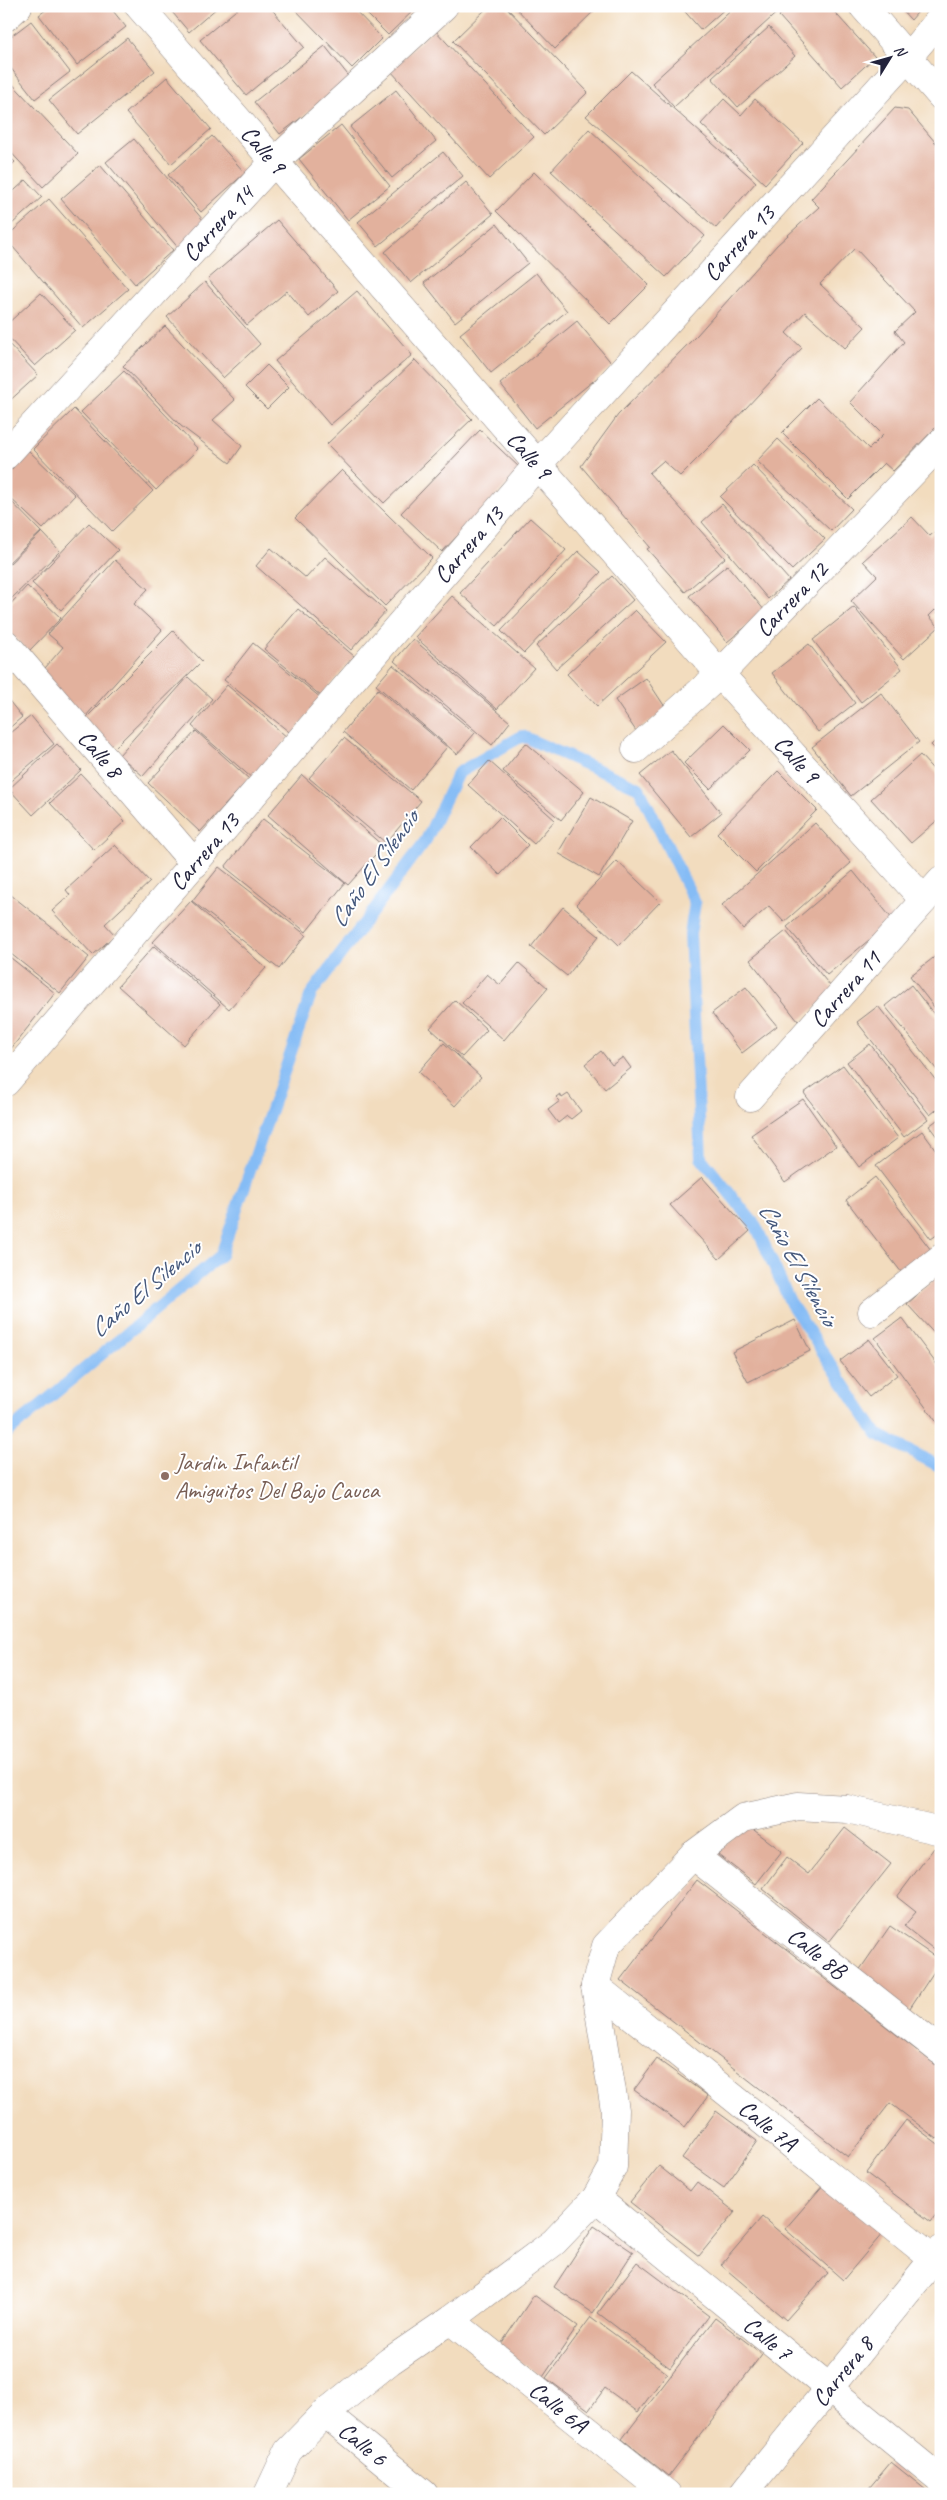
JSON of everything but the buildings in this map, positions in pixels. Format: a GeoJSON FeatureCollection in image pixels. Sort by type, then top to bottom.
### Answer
{"type":"FeatureCollection","features":[{"type":"Feature","properties":{"kind":"street"},"geometry":{"type":"LineString","coordinates":[[6,17],[18,6]]}},
{"type":"Feature","properties":{"kind":"street","name":"Calle 9"},"geometry":{"type":"LineString","coordinates":[[139,6],[273,163],[720,674],[932,890]]}},
{"type":"Feature","properties":{"kind":"street","name":"Carrera 14"},"geometry":{"type":"LineString","coordinates":[[6,455],[273,163],[444,6]]}},
{"type":"Feature","properties":{"kind":"street"},"geometry":{"type":"LineString","coordinates":[[863,6],[941,96]]}},
{"type":"Feature","properties":{"kind":"street","name":"Carrera 13"},"geometry":{"type":"LineString","coordinates":[[6,1082],[538,464],[908,57],[941,18]]}},
{"type":"Feature","properties":{"kind":"street","name":"Carrera 12"},"geometry":{"type":"LineString","coordinates":[[636,749],[720,674],[941,443]]}},
{"type":"Feature","properties":{"kind":"street","name":"Calle 8"},"geometry":{"type":"LineString","coordinates":[[6,644],[195,864]]}},
{"type":"Feature","properties":{"kind":"street","name":"Carrera 11"},"geometry":{"type":"LineString","coordinates":[[750,1097],[932,890]]}},
{"type":"Feature","properties":{"kind":"street"},"geometry":{"type":"LineString","coordinates":[[872,1312],[941,1258]]}},
{"type":"Feature","properties":{"kind":"street"},"geometry":{"type":"LineString","coordinates":[[268,2494],[288,2451],[325,2413],[390,2361],[450,2320],[554,2242],[596,2198],[612,2167],[615,2110],[595,1986],[606,1946],[693,1855],[743,1818],[798,1806],[847,1809],[941,1831]]}},
{"type":"Feature","properties":{"kind":"street","name":"Calle 8B"},"geometry":{"type":"LineString","coordinates":[[693,1855],[941,2051]]}},
{"type":"Feature","properties":{"kind":"street","name":"Calle 7A"},"geometry":{"type":"LineString","coordinates":[[595,1986],[938,2258]]}},
{"type":"Feature","properties":{"kind":"street","name":"Calle 7"},"geometry":{"type":"LineString","coordinates":[[596,2198],[941,2480]]}},
{"type":"Feature","properties":{"kind":"street","name":"Carrera 8"},"geometry":{"type":"LineString","coordinates":[[743,2494],[828,2388],[938,2258]]}},
{"type":"Feature","properties":{"kind":"street","name":"Calle 6A"},"geometry":{"type":"LineString","coordinates":[[450,2320],[666,2494]]}},
{"type":"Feature","properties":{"kind":"street","name":"Calle 6"},"geometry":{"type":"LineString","coordinates":[[325,2413],[424,2494]]}},
{"type":"Feature","properties":{"kind":"waterway","name":"Caño El Silencio"},"geometry":{"type":"LineString","coordinates":[[6,1434],[221,1255],[311,994],[426,840],[458,773],[522,736],[639,788],[695,903],[690,934],[701,1158],[756,1226],[791,1304],[877,1434],[941,1467]]}},
{"type":"Feature","properties":{"kind":"place","name":"Jardin Infantil Amiguitos Del Bajo Cauca"},"geometry":{"type":"Point","coordinates":[165,1476]}}]}
